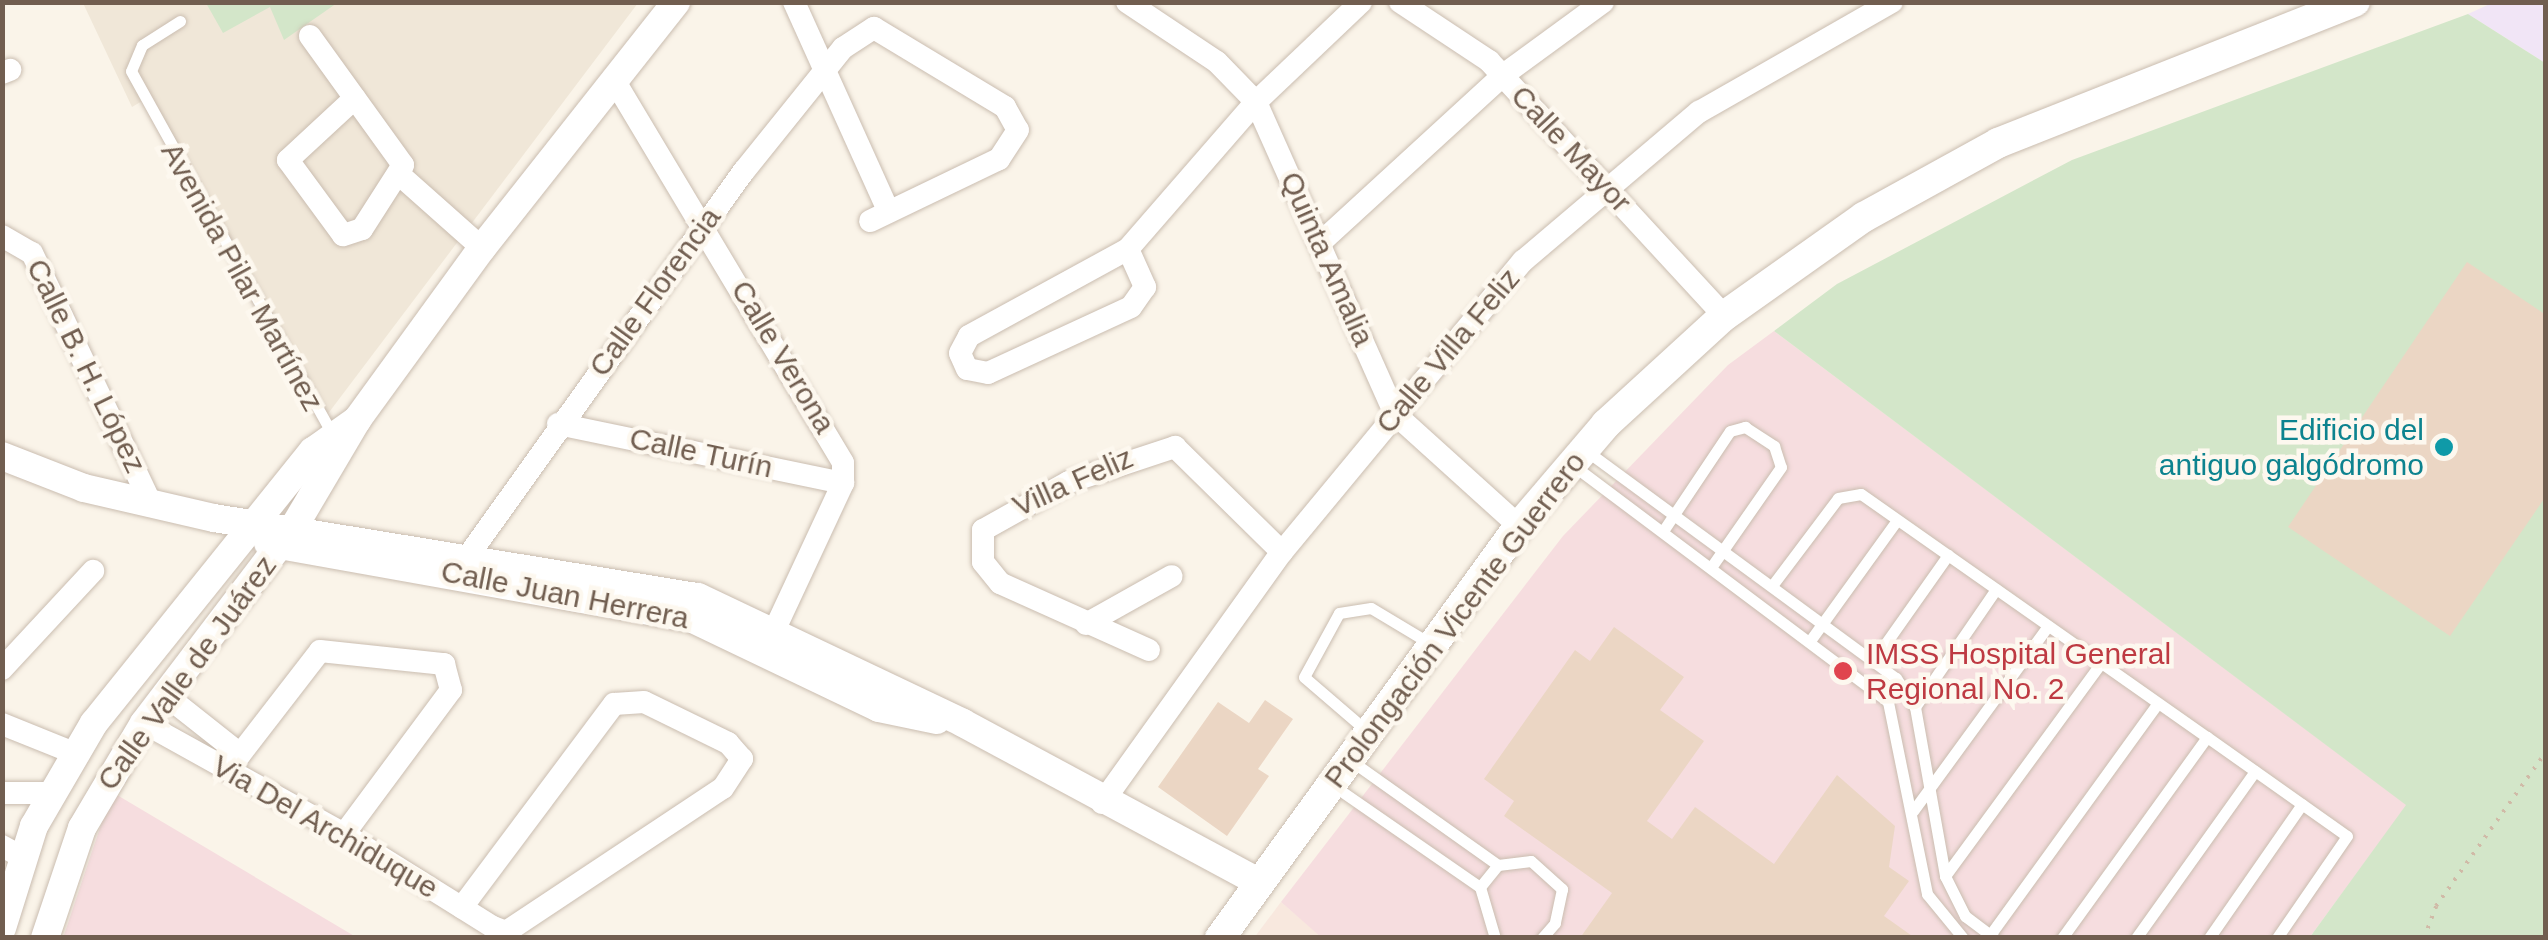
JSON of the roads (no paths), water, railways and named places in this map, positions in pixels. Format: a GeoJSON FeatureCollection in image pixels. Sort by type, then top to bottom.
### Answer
{"type":"FeatureCollection","features":[{"type":"Feature","properties":{"kind":"main road","name":"Prolongación Vicente Guerrero"},"geometry":{"type":"LineString","coordinates":[[1220,938],[1518,526],[1577,456],[1724,316],[1864,216],[1998,143],[2347,4]]}},
{"type":"Feature","properties":{"kind":"street"},"geometry":{"type":"LineString","coordinates":[[338,442],[482,248],[676,2]]}},
{"type":"Feature","properties":{"kind":"street"},"geometry":{"type":"LineString","coordinates":[[794,2],[825,71]]}},
{"type":"Feature","properties":{"kind":"street","name":"Quinta Amalia"},"geometry":{"type":"LineString","coordinates":[[1127,2],[1217,62],[1256,102],[1394,414],[1518,526]]}},
{"type":"Feature","properties":{"kind":"street"},"geometry":{"type":"LineString","coordinates":[[1128,249],[1145,287],[1131,307],[988,373],[967,368],[960,353],[968,336],[1128,249],[1256,102],[1361,2]]}},
{"type":"Feature","properties":{"kind":"street","name":"Calle Mayor"},"geometry":{"type":"LineString","coordinates":[[1400,2],[1502,76],[1724,316]]}},
{"type":"Feature","properties":{"kind":"street"},"geometry":{"type":"LineString","coordinates":[[1320,243],[1502,76],[1603,2]]}},
{"type":"Feature","properties":{"kind":"street"},"geometry":{"type":"LineString","coordinates":[[1834,2],[1846,24]]}},
{"type":"Feature","properties":{"kind":"street","name":"Calle Villa Feliz"},"geometry":{"type":"LineString","coordinates":[[1102,803],[1282,552],[1492,292],[1606,187],[1760,70],[1892,2]]}},
{"type":"Feature","properties":{"kind":"street","name":"Calle Florencia"},"geometry":{"type":"LineString","coordinates":[[459,564],[704,226],[825,71],[874,28],[1018,121],[999,158],[880,217],[825,71]]}},
{"type":"Feature","properties":{"kind":"street"},"geometry":{"type":"LineString","coordinates":[[310,36],[400,154],[400,176],[362,230],[343,235],[290,172],[292,149],[355,98]]}},
{"type":"Feature","properties":{"kind":"street","name":"Calle Verona"},"geometry":{"type":"LineString","coordinates":[[614,80],[824,421],[843,482]]}},
{"type":"Feature","properties":{"kind":"street"},"geometry":{"type":"LineString","coordinates":[[400,176],[482,248]]}},
{"type":"Feature","properties":{"kind":"street","name":"Calle B. H. López"},"geometry":{"type":"LineString","coordinates":[[8,236],[32,253],[151,504]]}},
{"type":"Feature","properties":{"kind":"street","name":"Calle Turín"},"geometry":{"type":"LineString","coordinates":[[558,424],[843,482]]}},
{"type":"Feature","properties":{"kind":"street","name":"Calle Valle de Juárez"},"geometry":{"type":"LineString","coordinates":[[2,928],[12,852],[74,753],[247,529],[338,442]]}},
{"type":"Feature","properties":{"kind":"street","name":"Calle Valle de Juárez"},"geometry":{"type":"LineString","coordinates":[[45,938],[82,828],[144,723],[287,535],[338,442]]}},
{"type":"Feature","properties":{"kind":"street","name":"Villa Feliz"},"geometry":{"type":"LineString","coordinates":[[1150,650],[1000,583],[978,544],[1000,514],[1148,448],[1185,452],[1282,552]]}},
{"type":"Feature","properties":{"kind":"street","name":"Calle Juan Herrera"},"geometry":{"type":"LineString","coordinates":[[2,456],[151,504],[247,529],[459,564],[674,591],[769,638],[963,723],[1102,803],[1260,883]]}},
{"type":"Feature","properties":{"kind":"street"},"geometry":{"type":"LineString","coordinates":[[769,638],[843,482]]}},
{"type":"Feature","properties":{"kind":"street"},"geometry":{"type":"LineString","coordinates":[[2,669],[93,571]]}},
{"type":"Feature","properties":{"kind":"street"},"geometry":{"type":"LineString","coordinates":[[212,572],[241,596]]}},
{"type":"Feature","properties":{"kind":"street"},"geometry":{"type":"LineString","coordinates":[[1086,624],[1172,576]]}},
{"type":"Feature","properties":{"kind":"street"},"geometry":{"type":"LineString","coordinates":[[234,762],[320,651],[452,672],[451,690],[344,834]]}},
{"type":"Feature","properties":{"kind":"street","name":"Via Del Archiduque"},"geometry":{"type":"LineString","coordinates":[[164,694],[234,762]]}},
{"type":"Feature","properties":{"kind":"street","name":"Via Del Archiduque"},"geometry":{"type":"LineString","coordinates":[[144,723],[234,762],[344,834],[462,907],[506,932],[723,788],[742,759],[718,738],[623,700],[462,907]]}},
{"type":"Feature","properties":{"kind":"street"},"geometry":{"type":"LineString","coordinates":[[2,724],[74,753]]}},
{"type":"Feature","properties":{"kind":"street"},"geometry":{"type":"LineString","coordinates":[[2,793],[51,793]]}},
{"type":"Feature","properties":{"kind":"lane","name":"Avenida Pilar Martínez"},"geometry":{"type":"LineString","coordinates":[[180,21],[131,62],[142,100],[338,442]]}},
{"type":"Feature","properties":{"kind":"lane"},"geometry":{"type":"LineString","coordinates":[[1663,531],[1730,431],[1745,427],[1774,446],[1781,467],[1712,566]]}},
{"type":"Feature","properties":{"kind":"lane"},"geometry":{"type":"LineString","coordinates":[[1577,456],[1674,515],[1876,657],[1914,707],[1945,876],[1964,916],[1992,936],[2158,703]]}},
{"type":"Feature","properties":{"kind":"lane"},"geometry":{"type":"LineString","coordinates":[[1577,456],[1663,531],[1812,638],[1888,702],[1928,894],[1963,938]]}},
{"type":"Feature","properties":{"kind":"lane"},"geometry":{"type":"LineString","coordinates":[[1774,584],[1838,498],[1861,494],[1948,555],[2347,836],[2278,938]]}},
{"type":"Feature","properties":{"kind":"lane"},"geometry":{"type":"LineString","coordinates":[[1812,638],[1898,520]]}},
{"type":"Feature","properties":{"kind":"lane"},"geometry":{"type":"LineString","coordinates":[[1876,657],[1948,555]]}},
{"type":"Feature","properties":{"kind":"lane"},"geometry":{"type":"LineString","coordinates":[[1914,707],[1996,589]]}},
{"type":"Feature","properties":{"kind":"lane"},"geometry":{"type":"LineString","coordinates":[[1368,732],[1304,677],[1340,614],[1371,608],[1431,644]]}},
{"type":"Feature","properties":{"kind":"lane"},"geometry":{"type":"LineString","coordinates":[[1913,812],[2048,626]]}},
{"type":"Feature","properties":{"kind":"lane"},"geometry":{"type":"LineString","coordinates":[[1945,876],[2101,663]]}},
{"type":"Feature","properties":{"kind":"lane"},"geometry":{"type":"LineString","coordinates":[[2062,938],[2207,738]]}},
{"type":"Feature","properties":{"kind":"lane"},"geometry":{"type":"LineString","coordinates":[[1340,771],[1498,865],[1531,861],[1556,876],[1562,905],[1542,938]]}},
{"type":"Feature","properties":{"kind":"lane"},"geometry":{"type":"LineString","coordinates":[[1340,771],[1480,887],[1495,938]]}},
{"type":"Feature","properties":{"kind":"lane"},"geometry":{"type":"LineString","coordinates":[[2136,938],[2255,771]]}},
{"type":"Feature","properties":{"kind":"lane"},"geometry":{"type":"LineString","coordinates":[[2209,938],[2302,804]]}},
{"type":"Feature","properties":{"kind":"lane"},"geometry":{"type":"LineString","coordinates":[[1480,887],[1498,865]]}},
{"type":"Feature","properties":{"kind":"place","name":"Edificio del antiguo galgódromo"},"geometry":{"type":"Point","coordinates":[2444,447]}},
{"type":"Feature","properties":{"kind":"place","name":"IMSS Hospital General Regional No. 2"},"geometry":{"type":"Point","coordinates":[1843,671]}}]}
